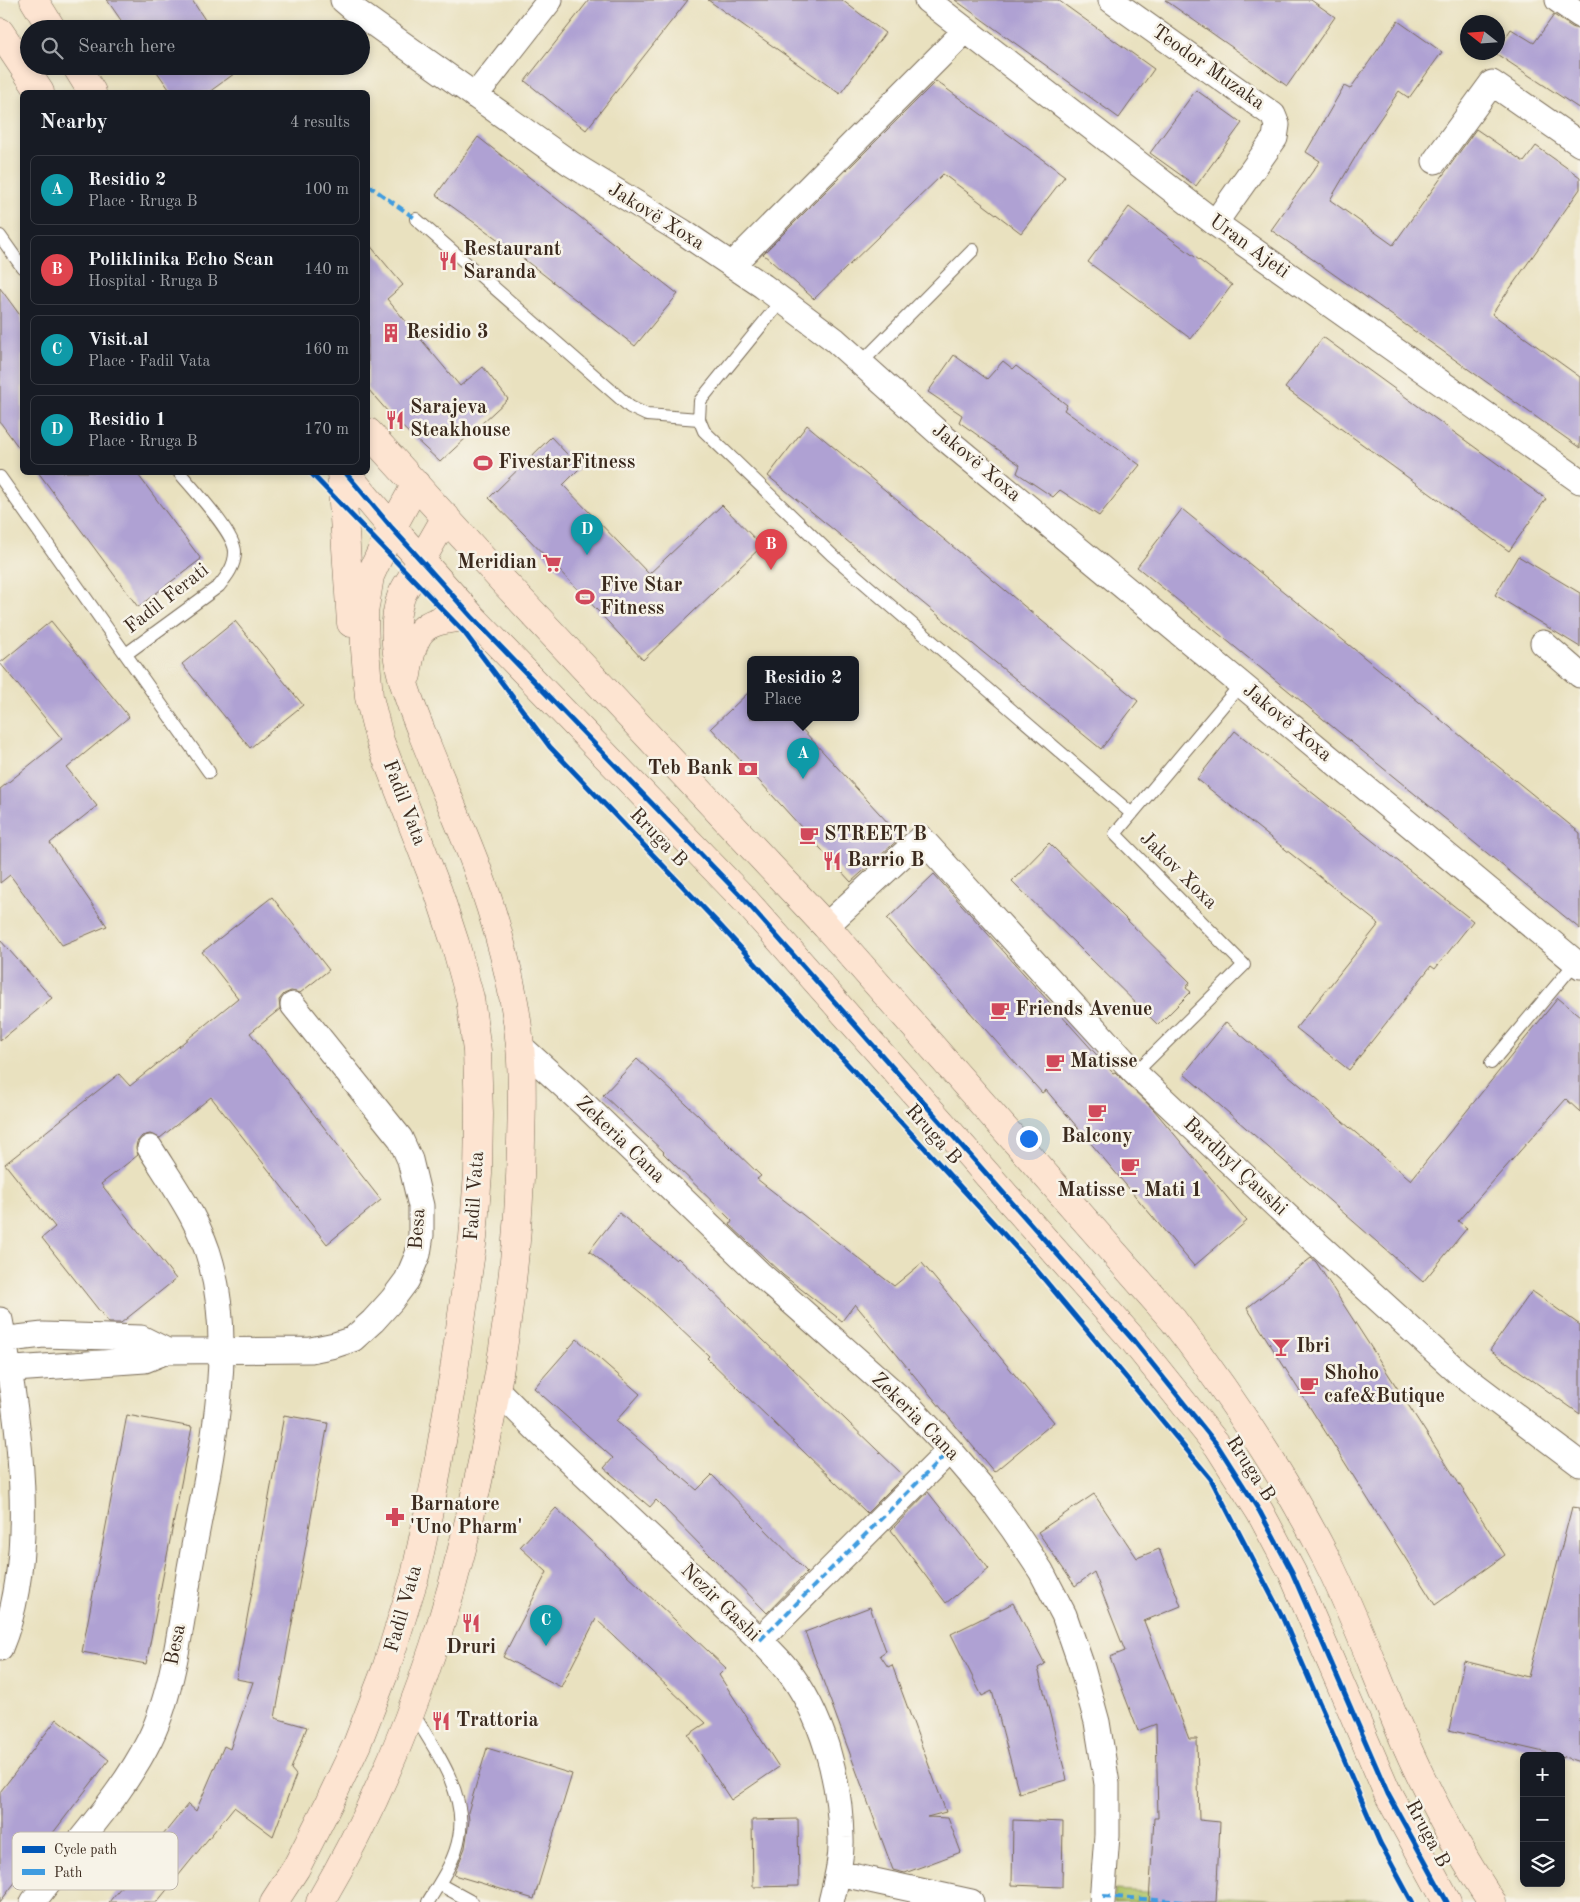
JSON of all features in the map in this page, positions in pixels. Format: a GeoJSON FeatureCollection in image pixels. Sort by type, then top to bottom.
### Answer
{"type":"FeatureCollection","features":[{"type":"Feature","properties":{"kind":"main road"},"geometry":{"type":"LineString","coordinates":[[34,0],[46,20]]}},
{"type":"Feature","properties":{"kind":"main road"},"geometry":{"type":"LineString","coordinates":[[0,32],[20,62]]}},
{"type":"Feature","properties":{"kind":"main road"},"geometry":{"type":"LineString","coordinates":[[29,75],[39,90]]}},
{"type":"Feature","properties":{"kind":"main road"},"geometry":{"type":"LineString","coordinates":[[82,75],[91,90]]}},
{"type":"Feature","properties":{"kind":"main road"},"geometry":{"type":"LineString","coordinates":[[370,434],[416,484]]}},
{"type":"Feature","properties":{"kind":"main road"},"geometry":{"type":"LineString","coordinates":[[341,475],[353,650],[369,697]]}},
{"type":"Feature","properties":{"kind":"main road","name":"Rruga B"},"geometry":{"type":"LineString","coordinates":[[348,475],[392,528],[472,617],[743,898],[1134,1341],[1218,1446],[1260,1512],[1292,1572],[1388,1794],[1447,1902]]}},
{"type":"Feature","properties":{"kind":"main road","name":"Rruga B"},"geometry":{"type":"LineString","coordinates":[[416,484],[826,926],[1172,1320],[1212,1372],[1296,1504],[1326,1560],[1420,1777],[1468,1865],[1492,1902]]}},
{"type":"Feature","properties":{"kind":"main road","name":"Fadil Vata"},"geometry":{"type":"LineString","coordinates":[[274,1902],[296,1868],[357,1744],[386,1669],[415,1576],[435,1482],[456,1360],[473,1238],[478,1174],[477,1051],[470,998],[438,891],[380,740],[369,697],[364,649],[364,613],[370,576],[392,528],[416,484]]}},
{"type":"Feature","properties":{"kind":"main road","name":"Fadil Vata"},"geometry":{"type":"LineString","coordinates":[[320,1902],[364,1821],[387,1773],[431,1657],[455,1579],[482,1462],[496,1389],[508,1320],[516,1240],[521,1160],[520,1046],[511,988],[476,865],[405,689],[397,652],[396,626],[400,598],[446,518]]}},
{"type":"Feature","properties":{"kind":"main road"},"geometry":{"type":"LineString","coordinates":[[405,689],[410,656],[417,636],[428,624],[442,619],[472,617]]}},
{"type":"Feature","properties":{"kind":"street","name":"Jakovë Xoxa"},"geometry":{"type":"LineString","coordinates":[[343,0],[369,20]]}},
{"type":"Feature","properties":{"kind":"street"},"geometry":{"type":"LineString","coordinates":[[475,96],[550,0]]}},
{"type":"Feature","properties":{"kind":"street","name":"Uran Ajeti"},"geometry":{"type":"LineString","coordinates":[[927,0],[1215,223],[1580,481]]}},
{"type":"Feature","properties":{"kind":"street","name":"Teodor Muzaka"},"geometry":{"type":"LineString","coordinates":[[1111,0],[1274,115],[1277,125],[1275,138],[1215,223]]}},
{"type":"Feature","properties":{"kind":"street"},"geometry":{"type":"LineString","coordinates":[[1558,0],[1580,15]]}},
{"type":"Feature","properties":{"kind":"street","name":"Jakovë Xoxa"},"geometry":{"type":"LineString","coordinates":[[370,21],[570,164],[675,227],[782,300],[835,340],[941,435],[1578,964]]}},
{"type":"Feature","properties":{"kind":"street"},"geometry":{"type":"LineString","coordinates":[[732,265],[966,30]]}},
{"type":"Feature","properties":{"kind":"street"},"geometry":{"type":"LineString","coordinates":[[1435,161],[1492,83],[1580,144]]}},
{"type":"Feature","properties":{"kind":"street"},"geometry":{"type":"LineString","coordinates":[[1543,643],[1580,675]]}},
{"type":"Feature","properties":{"kind":"street","name":"Bardhyl Çaushi"},"geometry":{"type":"LineString","coordinates":[[826,926],[922,838],[1136,1073],[1287,1216],[1458,1372],[1580,1464]]}},
{"type":"Feature","properties":{"kind":"street","name":"Besa"},"geometry":{"type":"LineString","coordinates":[[4,1369],[145,1360],[167,1351],[311,1350],[335,1345],[352,1338],[373,1322],[392,1300],[407,1280],[418,1254],[421,1206],[410,1160],[400,1138],[293,1005]]}},
{"type":"Feature","properties":{"kind":"street","name":"Zekeria Cana"},"geometry":{"type":"LineString","coordinates":[[520,1046],[759,1273],[909,1406],[950,1450],[990,1498],[1041,1571],[1064,1615],[1081,1664],[1096,1722],[1107,1784],[1108,1835],[1102,1902]]}},
{"type":"Feature","properties":{"kind":"street","name":"Besa"},"geometry":{"type":"LineString","coordinates":[[88,1832],[118,1793],[139,1760],[160,1714],[170,1678],[187,1588],[213,1434],[222,1350],[217,1292],[204,1241],[195,1220],[150,1148]]}},
{"type":"Feature","properties":{"kind":"street"},"geometry":{"type":"LineString","coordinates":[[0,1648],[10,1623],[15,1601],[19,1572],[21,1525],[19,1446],[4,1369],[1,1333]]}},
{"type":"Feature","properties":{"kind":"street","name":"Besa"},"geometry":{"type":"LineString","coordinates":[[1,1333],[141,1338],[167,1351]]}},
{"type":"Feature","properties":{"kind":"street","name":"Nezir Gashi"},"geometry":{"type":"LineString","coordinates":[[496,1389],[541,1434],[760,1640],[787,1669],[805,1697],[819,1727],[830,1762],[838,1798],[841,1839],[838,1873],[831,1902]]}},
{"type":"Feature","properties":{"kind":"street"},"geometry":{"type":"LineString","coordinates":[[760,1640],[950,1450]]}},
{"type":"Feature","properties":{"kind":"street"},"geometry":{"type":"LineString","coordinates":[[838,1873],[971,1902]]}},
{"type":"Feature","properties":{"kind":"street","name":"Besa"},"geometry":{"type":"LineString","coordinates":[[33,1902],[42,1890]]}},
{"type":"Feature","properties":{"kind":"lane"},"geometry":{"type":"LineString","coordinates":[[416,219],[630,407],[647,415],[699,419]]}},
{"type":"Feature","properties":{"kind":"lane"},"geometry":{"type":"LineString","coordinates":[[0,236],[20,264]]}},
{"type":"Feature","properties":{"kind":"lane"},"geometry":{"type":"LineString","coordinates":[[861,363],[973,250]]}},
{"type":"Feature","properties":{"kind":"lane"},"geometry":{"type":"LineString","coordinates":[[782,300],[700,401],[699,419],[704,432],[832,555],[1132,814]]}},
{"type":"Feature","properties":{"kind":"lane","name":"Fadil Ferati"},"geometry":{"type":"LineString","coordinates":[[126,654],[219,586],[231,571],[236,551],[230,534],[181,475]]}},
{"type":"Feature","properties":{"kind":"lane","name":"Fadil Ferati"},"geometry":{"type":"LineString","coordinates":[[0,477],[209,772]]}},
{"type":"Feature","properties":{"kind":"lane","name":"Jakov Xoxa"},"geometry":{"type":"LineString","coordinates":[[1136,1073],[1244,965],[1115,834],[1241,684]]}},
{"type":"Feature","properties":{"kind":"lane"},"geometry":{"type":"LineString","coordinates":[[1491,1063],[1578,964]]}},
{"type":"Feature","properties":{"kind":"lane"},"geometry":{"type":"LineString","coordinates":[[412,1711],[434,1746],[448,1776],[461,1817],[460,1837],[452,1861],[428,1902]]}},
{"type":"Feature","properties":{"kind":"lane"},"geometry":{"type":"LineString","coordinates":[[439,1884],[472,1902]]}},
{"type":"Feature","properties":{"kind":"green space"},"geometry":{"type":"Polygon","coordinates":[[[1115,1890],[1282,1900],[1383,1898],[1385,1902],[1114,1902],[1115,1890]]]}},
{"type":"Feature","properties":{"kind":"building"},"geometry":{"type":"Polygon","coordinates":[[[107,0],[192,0],[205,20],[121,20],[107,0]]]}},
{"type":"Feature","properties":{"kind":"building"},"geometry":{"type":"Polygon","coordinates":[[[589,0],[688,0],[586,130],[525,81],[589,0]]]}},
{"type":"Feature","properties":{"kind":"building"},"geometry":{"type":"Polygon","coordinates":[[[708,0],[842,0],[885,33],[840,94],[708,0]]]}},
{"type":"Feature","properties":{"kind":"building"},"geometry":{"type":"Polygon","coordinates":[[[955,0],[1058,0],[1154,69],[1119,118],[955,0]]]}},
{"type":"Feature","properties":{"kind":"building"},"geometry":{"type":"Polygon","coordinates":[[[1165,0],[1311,0],[1335,17],[1287,86],[1165,0]]]}},
{"type":"Feature","properties":{"kind":"building"},"geometry":{"type":"Polygon","coordinates":[[[1554,15],[1580,30],[1580,109],[1505,60],[1505,38],[1511,29],[1534,43],[1554,15]]]}},
{"type":"Feature","properties":{"kind":"building"},"geometry":{"type":"Polygon","coordinates":[[[1398,21],[1442,52],[1409,98],[1399,91],[1363,144],[1330,200],[1393,245],[1476,129],[1524,162],[1536,146],[1580,177],[1580,189],[1492,314],[1580,377],[1580,448],[1271,230],[1320,161],[1306,152],[1344,86],[1350,89],[1398,21]]]}},
{"type":"Feature","properties":{"kind":"building"},"geometry":{"type":"Polygon","coordinates":[[[159,75],[232,75],[212,90],[170,90],[159,75]]]}},
{"type":"Feature","properties":{"kind":"building"},"geometry":{"type":"Polygon","coordinates":[[[936,81],[1065,176],[1021,233],[943,174],[814,299],[763,254],[936,81]]]}},
{"type":"Feature","properties":{"kind":"building"},"geometry":{"type":"Polygon","coordinates":[[[1196,90],[1242,123],[1196,186],[1150,153],[1196,90]]]}},
{"type":"Feature","properties":{"kind":"building"},"geometry":{"type":"Polygon","coordinates":[[[478,137],[678,294],[635,346],[507,246],[436,195],[478,137]]]}},
{"type":"Feature","properties":{"kind":"building"},"geometry":{"type":"Polygon","coordinates":[[[1129,207],[1232,285],[1191,339],[1088,262],[1129,207]]]}},
{"type":"Feature","properties":{"kind":"building","name":"Residio 3"},"geometry":{"type":"Polygon","coordinates":[[[370,245],[403,285],[387,299],[460,386],[483,367],[508,399],[440,462],[395,420],[370,391],[370,245]]]}},
{"type":"Feature","properties":{"kind":"building"},"geometry":{"type":"Polygon","coordinates":[[[0,288],[20,315],[20,449],[0,422],[0,288]]]}},
{"type":"Feature","properties":{"kind":"building"},"geometry":{"type":"Polygon","coordinates":[[[1323,337],[1546,499],[1509,551],[1285,388],[1323,337]]]}},
{"type":"Feature","properties":{"kind":"building"},"geometry":{"type":"Polygon","coordinates":[[[954,355],[987,379],[1003,361],[1013,369],[1016,366],[1067,405],[1064,410],[1140,465],[1099,516],[1060,490],[1053,497],[1017,473],[1020,465],[959,422],[962,415],[928,392],[954,355]]]}},
{"type":"Feature","properties":{"kind":"building"},"geometry":{"type":"Polygon","coordinates":[[[807,425],[1138,701],[1101,749],[768,476],[807,425]]]}},
{"type":"Feature","properties":{"kind":"building"},"geometry":{"type":"Polygon","coordinates":[[[551,437],[580,468],[563,485],[649,574],[722,505],[762,546],[643,660],[489,498],[551,437]]]}},
{"type":"Feature","properties":{"kind":"building"},"geometry":{"type":"Polygon","coordinates":[[[40,475],[138,475],[201,559],[138,607],[40,475]]]}},
{"type":"Feature","properties":{"kind":"building"},"geometry":{"type":"Polygon","coordinates":[[[1182,509],[1580,833],[1580,929],[1137,567],[1182,509]]]}},
{"type":"Feature","properties":{"kind":"building"},"geometry":{"type":"Polygon","coordinates":[[[1518,556],[1580,593],[1580,647],[1495,595],[1518,556]]]}},
{"type":"Feature","properties":{"kind":"building"},"geometry":{"type":"Polygon","coordinates":[[[51,621],[129,717],[67,768],[97,806],[50,843],[107,926],[62,945],[10,875],[0,883],[0,789],[62,739],[0,663],[51,621]]]}},
{"type":"Feature","properties":{"kind":"building"},"geometry":{"type":"Polygon","coordinates":[[[235,621],[303,705],[250,748],[182,664],[235,621]]]}},
{"type":"Feature","properties":{"kind":"building"},"geometry":{"type":"Polygon","coordinates":[[[747,694],[747,721],[795,721],[901,837],[851,882],[711,728],[747,694]]]}},
{"type":"Feature","properties":{"kind":"building"},"geometry":{"type":"Polygon","coordinates":[[[1235,731],[1473,921],[1435,969],[1431,966],[1349,1070],[1296,1028],[1379,924],[1197,779],[1235,731]]]}},
{"type":"Feature","properties":{"kind":"building"},"geometry":{"type":"Polygon","coordinates":[[[1049,843],[1190,982],[1186,988],[1191,992],[1158,1025],[1012,881],[1049,843]]]}},
{"type":"Feature","properties":{"kind":"building"},"geometry":{"type":"Polygon","coordinates":[[[934,874],[1113,1073],[1115,1072],[1154,1110],[1247,1221],[1194,1266],[1046,1090],[1042,1093],[887,919],[934,874]]]}},
{"type":"Feature","properties":{"kind":"building"},"geometry":{"type":"Polygon","coordinates":[[[272,897],[329,970],[300,993],[291,991],[284,994],[279,1000],[280,1009],[250,1033],[381,1200],[327,1244],[211,1097],[160,1138],[150,1134],[142,1136],[137,1142],[138,1155],[101,1184],[176,1279],[121,1323],[109,1323],[42,1238],[55,1227],[5,1164],[119,1074],[130,1086],[238,998],[202,952],[272,897]]]}},
{"type":"Feature","properties":{"kind":"building"},"geometry":{"type":"Polygon","coordinates":[[[0,940],[52,998],[0,1041],[0,940]]]}},
{"type":"Feature","properties":{"kind":"building"},"geometry":{"type":"Polygon","coordinates":[[[1558,998],[1580,1016],[1580,1112],[1566,1099],[1458,1221],[1467,1228],[1423,1282],[1184,1074],[1226,1022],[1411,1180],[1558,998]]]}},
{"type":"Feature","properties":{"kind":"building"},"geometry":{"type":"Polygon","coordinates":[[[637,1059],[761,1176],[757,1179],[894,1286],[922,1263],[1054,1422],[994,1472],[855,1304],[842,1321],[783,1275],[730,1225],[732,1221],[664,1152],[603,1095],[637,1059]]]}},
{"type":"Feature","properties":{"kind":"building"},"geometry":{"type":"Polygon","coordinates":[[[619,1213],[676,1260],[678,1258],[904,1476],[867,1513],[707,1358],[709,1356],[646,1297],[589,1251],[619,1213]]]}},
{"type":"Feature","properties":{"kind":"building"},"geometry":{"type":"Polygon","coordinates":[[[1311,1258],[1316,1262],[1505,1555],[1435,1605],[1247,1308],[1311,1258]]]}},
{"type":"Feature","properties":{"kind":"building"},"geometry":{"type":"Polygon","coordinates":[[[1532,1291],[1580,1325],[1580,1414],[1490,1350],[1532,1291]]]}},
{"type":"Feature","properties":{"kind":"building"},"geometry":{"type":"Polygon","coordinates":[[[577,1339],[640,1394],[616,1421],[697,1490],[712,1475],[807,1572],[767,1613],[656,1500],[650,1507],[604,1468],[613,1458],[534,1388],[577,1339]]]}},
{"type":"Feature","properties":{"kind":"building"},"geometry":{"type":"Polygon","coordinates":[[[127,1415],[192,1427],[146,1664],[82,1652],[127,1415]]]}},
{"type":"Feature","properties":{"kind":"building"},"geometry":{"type":"Polygon","coordinates":[[[284,1415],[328,1423],[275,1718],[307,1727],[291,1769],[296,1775],[273,1836],[234,1807],[178,1876],[178,1832],[165,1832],[188,1804],[196,1811],[224,1746],[230,1749],[253,1682],[236,1679],[284,1415]]]}},
{"type":"Feature","properties":{"kind":"building"},"geometry":{"type":"Polygon","coordinates":[[[928,1492],[989,1569],[946,1603],[891,1530],[928,1492]]]}},
{"type":"Feature","properties":{"kind":"building"},"geometry":{"type":"Polygon","coordinates":[[[1094,1494],[1137,1558],[1159,1549],[1181,1606],[1144,1621],[1189,1739],[1197,1739],[1199,1820],[1220,1822],[1216,1902],[1149,1902],[1154,1818],[1158,1818],[1156,1724],[1138,1731],[1110,1657],[1125,1651],[1094,1572],[1075,1586],[1038,1532],[1094,1494]]]}},
{"type":"Feature","properties":{"kind":"building"},"geometry":{"type":"Polygon","coordinates":[[[1572,1507],[1580,1508],[1580,1762],[1565,1757],[1565,1752],[1544,1752],[1449,1730],[1464,1661],[1528,1677],[1572,1507]]]}},
{"type":"Feature","properties":{"kind":"building"},"geometry":{"type":"Polygon","coordinates":[[[556,1508],[726,1668],[719,1675],[779,1767],[731,1800],[688,1735],[706,1723],[596,1619],[561,1687],[503,1657],[547,1572],[520,1547],[556,1508]]]}},
{"type":"Feature","properties":{"kind":"building"},"geometry":{"type":"Polygon","coordinates":[[[1013,1603],[1045,1664],[1038,1668],[1067,1780],[1019,1793],[992,1691],[982,1696],[951,1634],[1013,1603]]]}},
{"type":"Feature","properties":{"kind":"building"},"geometry":{"type":"Polygon","coordinates":[[[870,1607],[886,1651],[880,1655],[888,1667],[892,1665],[946,1812],[927,1817],[948,1818],[961,1852],[905,1873],[893,1870],[805,1632],[870,1607]]]}},
{"type":"Feature","properties":{"kind":"building"},"geometry":{"type":"Polygon","coordinates":[[[57,1719],[109,1760],[54,1832],[12,1832],[12,1886],[0,1902],[0,1792],[57,1719]]]}},
{"type":"Feature","properties":{"kind":"building"},"geometry":{"type":"Polygon","coordinates":[[[487,1748],[572,1774],[534,1899],[454,1875],[465,1848],[469,1821],[468,1812],[487,1748]]]}},
{"type":"Feature","properties":{"kind":"building"},"geometry":{"type":"Polygon","coordinates":[[[798,1819],[799,1886],[753,1887],[752,1820],[798,1819]]]}},
{"type":"Feature","properties":{"kind":"building"},"geometry":{"type":"Polygon","coordinates":[[[1013,1820],[1063,1822],[1062,1887],[1012,1885],[1013,1820]]]}},
{"type":"Feature","properties":{"kind":"building"},"geometry":{"type":"Polygon","coordinates":[[[119,1890],[167,1890],[157,1902],[109,1902],[119,1890]]]}},
{"type":"Feature","properties":{"kind":"marked path"},"geometry":{"type":"LineString","coordinates":[[370,186],[416,219]]}},
{"type":"Feature","properties":{"kind":"marked path"},"geometry":{"type":"LineString","coordinates":[[760,1640],[950,1450]]}},
{"type":"Feature","properties":{"kind":"marked path"},"geometry":{"type":"LineString","coordinates":[[1103,1896],[1184,1902]]}},
{"type":"Feature","properties":{"kind":"cycle path"},"geometry":{"type":"LineString","coordinates":[[313,475],[464,632],[550,747],[716,921],[1034,1267],[1211,1479],[1281,1614],[1380,1843],[1412,1902]]}},
{"type":"Feature","properties":{"kind":"cycle path"},"geometry":{"type":"LineString","coordinates":[[348,475],[472,617],[743,898],[1134,1341],[1218,1446],[1260,1512],[1292,1572],[1388,1794],[1447,1902]]}},
{"type":"Feature","properties":{"kind":"place","name":"Restaurant Saranda"},"geometry":{"type":"Point","coordinates":[448,261]}},
{"type":"Feature","properties":{"kind":"place","name":"Residio 3"},"geometry":{"type":"Point","coordinates":[391,333]}},
{"type":"Feature","properties":{"kind":"place","name":"Sarajeva Steakhouse"},"geometry":{"type":"Point","coordinates":[395,420]}},
{"type":"Feature","properties":{"kind":"place","name":"FivestarFitness"},"geometry":{"type":"Point","coordinates":[483,463]}},
{"type":"Feature","properties":{"kind":"place","name":"Residio 1"},"geometry":{"type":"Point","coordinates":[587,555]}},
{"type":"Feature","properties":{"kind":"place","name":"Meridian"},"geometry":{"type":"Point","coordinates":[552,563]}},
{"type":"Feature","properties":{"kind":"place","name":"Poliklinika Echo Scan"},"geometry":{"type":"Point","coordinates":[771,570]}},
{"type":"Feature","properties":{"kind":"place","name":"Five Star Fitness"},"geometry":{"type":"Point","coordinates":[585,597]}},
{"type":"Feature","properties":{"kind":"place","name":"Teb Bank"},"geometry":{"type":"Point","coordinates":[748,769]}},
{"type":"Feature","properties":{"kind":"place","name":"Residio 2"},"geometry":{"type":"Point","coordinates":[803,779]}},
{"type":"Feature","properties":{"kind":"place","name":"STREET B"},"geometry":{"type":"Point","coordinates":[809,835]}},
{"type":"Feature","properties":{"kind":"place","name":"Barrio B"},"geometry":{"type":"Point","coordinates":[832,861]}},
{"type":"Feature","properties":{"kind":"place","name":"Friends Avenue"},"geometry":{"type":"Point","coordinates":[1000,1010]}},
{"type":"Feature","properties":{"kind":"place","name":"Matisse"},"geometry":{"type":"Point","coordinates":[1055,1062]}},
{"type":"Feature","properties":{"kind":"place","name":"Balcony"},"geometry":{"type":"Point","coordinates":[1097,1112]}},
{"type":"Feature","properties":{"kind":"place","name":"Matisse - Mati 1"},"geometry":{"type":"Point","coordinates":[1130,1166]}},
{"type":"Feature","properties":{"kind":"place","name":"Ibri"},"geometry":{"type":"Point","coordinates":[1281,1347]}},
{"type":"Feature","properties":{"kind":"place","name":"Shoho cafe&Butique"},"geometry":{"type":"Point","coordinates":[1309,1385]}},
{"type":"Feature","properties":{"kind":"place","name":"Barnatore 'Uno Pharm'"},"geometry":{"type":"Point","coordinates":[395,1517]}},
{"type":"Feature","properties":{"kind":"place","name":"Druri"},"geometry":{"type":"Point","coordinates":[471,1623]}},
{"type":"Feature","properties":{"kind":"place","name":"Visit.al"},"geometry":{"type":"Point","coordinates":[546,1646]}},
{"type":"Feature","properties":{"kind":"place","name":"Trattoria"},"geometry":{"type":"Point","coordinates":[441,1721]}}]}
